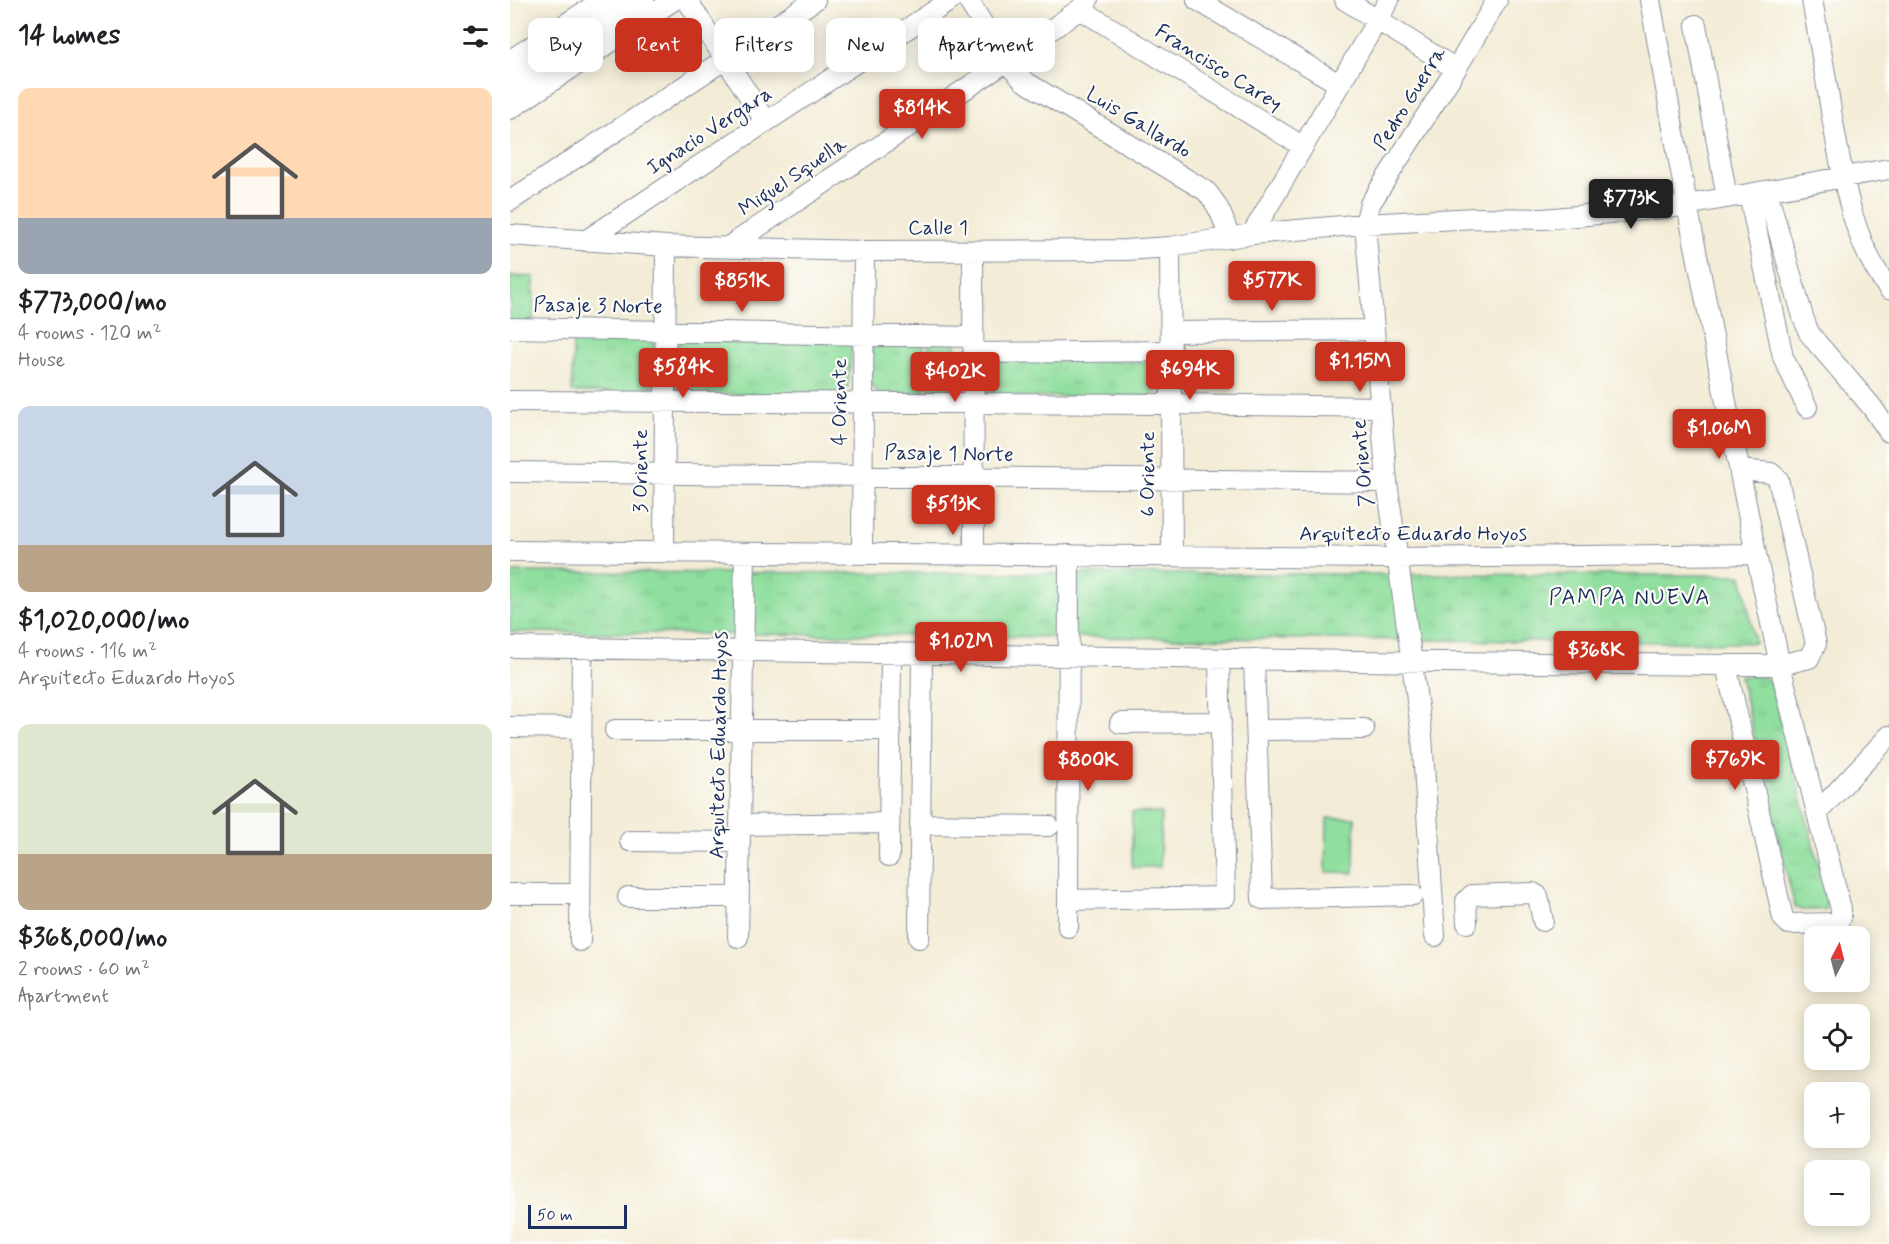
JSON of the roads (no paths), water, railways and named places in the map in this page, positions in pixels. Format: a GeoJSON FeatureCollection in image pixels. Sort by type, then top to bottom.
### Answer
{"type":"FeatureCollection","features":[{"type":"Feature","properties":{"kind":"main road"},"geometry":{"type":"LineString","coordinates":[[510,64],[608,0]]}},
{"type":"Feature","properties":{"kind":"main road"},"geometry":{"type":"LineString","coordinates":[[510,87],[641,0]]}},
{"type":"Feature","properties":{"kind":"street"},"geometry":{"type":"LineString","coordinates":[[510,110],[674,0]]}},
{"type":"Feature","properties":{"kind":"street"},"geometry":{"type":"LineString","coordinates":[[687,0],[714,41]]}},
{"type":"Feature","properties":{"kind":"street"},"geometry":{"type":"LineString","coordinates":[[788,18],[815,0]]}},
{"type":"Feature","properties":{"kind":"street","name":"Ignacio Vergara"},"geometry":{"type":"LineString","coordinates":[[585,241],[951,0]]}},
{"type":"Feature","properties":{"kind":"street","name":"Luis Gallardo"},"geometry":{"type":"LineString","coordinates":[[968,0],[979,18]]}},
{"type":"Feature","properties":{"kind":"street"},"geometry":{"type":"LineString","coordinates":[[1197,0],[1339,84]]}},
{"type":"Feature","properties":{"kind":"street"},"geometry":{"type":"LineString","coordinates":[[1345,0],[1456,69]]}},
{"type":"Feature","properties":{"kind":"street"},"geometry":{"type":"LineString","coordinates":[[1252,234],[1389,0]]}},
{"type":"Feature","properties":{"kind":"street","name":"Pedro Guerra"},"geometry":{"type":"LineString","coordinates":[[1365,224],[1370,204],[1497,0]]}},
{"type":"Feature","properties":{"kind":"street"},"geometry":{"type":"LineString","coordinates":[[1650,0],[1687,206],[1756,554],[1780,665],[1841,909],[1841,918],[1837,923],[1789,924],[1783,918],[1726,665]]}},
{"type":"Feature","properties":{"kind":"street"},"geometry":{"type":"LineString","coordinates":[[1812,0],[1842,176],[1858,236],[1874,269],[1889,289]]}},
{"type":"Feature","properties":{"kind":"street","name":"Miguel Squella"},"geometry":{"type":"LineString","coordinates":[[1055,26],[1084,5]]}},
{"type":"Feature","properties":{"kind":"street","name":"Francisco Carey"},"geometry":{"type":"LineString","coordinates":[[1084,5],[1302,146]]}},
{"type":"Feature","properties":{"kind":"street"},"geometry":{"type":"LineString","coordinates":[[1696,25],[1727,198]]}},
{"type":"Feature","properties":{"kind":"street"},"geometry":{"type":"LineString","coordinates":[[510,201],[714,67]]}},
{"type":"Feature","properties":{"kind":"street"},"geometry":{"type":"LineString","coordinates":[[734,72],[766,122]]}},
{"type":"Feature","properties":{"kind":"street","name":"Miguel Squella"},"geometry":{"type":"LineString","coordinates":[[728,248],[991,72]]}},
{"type":"Feature","properties":{"kind":"street","name":"Luis Gallardo"},"geometry":{"type":"LineString","coordinates":[[1015,72],[1024,81],[1206,191],[1223,216],[1229,238]]}},
{"type":"Feature","properties":{"kind":"street","name":"Calle 1"},"geometry":{"type":"LineString","coordinates":[[510,235],[728,248],[864,251],[1125,250],[1170,247],[1252,234],[1365,224],[1475,218],[1543,219],[1687,206],[1889,169]]}},
{"type":"Feature","properties":{"kind":"street"},"geometry":{"type":"LineString","coordinates":[[1758,192],[1783,357],[1807,407]]}},
{"type":"Feature","properties":{"kind":"street"},"geometry":{"type":"LineString","coordinates":[[1758,192],[1809,333],[1872,407],[1889,432]]}},
{"type":"Feature","properties":{"kind":"street","name":"7 Oriente"},"geometry":{"type":"LineString","coordinates":[[1365,224],[1387,482],[1422,736],[1435,936]]}},
{"type":"Feature","properties":{"kind":"street","name":"3 Oriente"},"geometry":{"type":"LineString","coordinates":[[664,552],[666,246]]}},
{"type":"Feature","properties":{"kind":"street","name":"6 Oriente"},"geometry":{"type":"LineString","coordinates":[[1170,247],[1172,556]]}},
{"type":"Feature","properties":{"kind":"street","name":"4 Oriente"},"geometry":{"type":"LineString","coordinates":[[862,553],[864,251]]}},
{"type":"Feature","properties":{"kind":"street"},"geometry":{"type":"LineString","coordinates":[[973,251],[974,554]]}},
{"type":"Feature","properties":{"kind":"street","name":"Pasaje 3 Norte"},"geometry":{"type":"LineString","coordinates":[[510,328],[863,333],[973,345],[1171,342]]}},
{"type":"Feature","properties":{"kind":"street"},"geometry":{"type":"LineString","coordinates":[[1171,342],[1374,330]]}},
{"type":"Feature","properties":{"kind":"street"},"geometry":{"type":"LineString","coordinates":[[510,401],[1380,407]]}},
{"type":"Feature","properties":{"kind":"street"},"geometry":{"type":"LineString","coordinates":[[510,647],[1726,665],[1780,665],[1809,658],[1816,644],[1778,479],[1771,473],[1740,470]]}},
{"type":"Feature","properties":{"kind":"street","name":"Pasaje 1 Norte"},"geometry":{"type":"LineString","coordinates":[[510,472],[1387,482]]}},
{"type":"Feature","properties":{"kind":"street","name":"Arquitecto Eduardo Hoyos"},"geometry":{"type":"LineString","coordinates":[[510,551],[1396,558],[1756,554]]}},
{"type":"Feature","properties":{"kind":"street","name":"Arquitecto Eduardo Hoyos"},"geometry":{"type":"LineString","coordinates":[[738,937],[745,553]]}},
{"type":"Feature","properties":{"kind":"street"},"geometry":{"type":"LineString","coordinates":[[1068,927],[1069,555]]}},
{"type":"Feature","properties":{"kind":"street"},"geometry":{"type":"LineString","coordinates":[[580,941],[582,649]]}},
{"type":"Feature","properties":{"kind":"street"},"geometry":{"type":"LineString","coordinates":[[889,856],[891,654]]}},
{"type":"Feature","properties":{"kind":"street"},"geometry":{"type":"LineString","coordinates":[[919,938],[922,654]]}},
{"type":"Feature","properties":{"kind":"street"},"geometry":{"type":"LineString","coordinates":[[1069,900],[1225,897],[1219,659]]}},
{"type":"Feature","properties":{"kind":"street"},"geometry":{"type":"LineString","coordinates":[[1254,659],[1262,899],[1413,896]]}},
{"type":"Feature","properties":{"kind":"street"},"geometry":{"type":"LineString","coordinates":[[1120,723],[1221,722]]}},
{"type":"Feature","properties":{"kind":"street"},"geometry":{"type":"LineString","coordinates":[[510,727],[581,728]]}},
{"type":"Feature","properties":{"kind":"street"},"geometry":{"type":"LineString","coordinates":[[1257,730],[1364,729]]}},
{"type":"Feature","properties":{"kind":"street"},"geometry":{"type":"LineString","coordinates":[[615,730],[890,730]]}},
{"type":"Feature","properties":{"kind":"street"},"geometry":{"type":"LineString","coordinates":[[1817,813],[1889,736]]}},
{"type":"Feature","properties":{"kind":"street"},"geometry":{"type":"LineString","coordinates":[[630,842],[889,823]]}},
{"type":"Feature","properties":{"kind":"street"},"geometry":{"type":"LineString","coordinates":[[920,825],[1049,826]]}},
{"type":"Feature","properties":{"kind":"street"},"geometry":{"type":"LineString","coordinates":[[1467,922],[1466,901],[1472,895],[1533,893],[1538,896],[1543,921]]}},
{"type":"Feature","properties":{"kind":"street"},"geometry":{"type":"LineString","coordinates":[[510,894],[580,894]]}},
{"type":"Feature","properties":{"kind":"street"},"geometry":{"type":"LineString","coordinates":[[628,897],[739,897]]}},
{"type":"Feature","properties":{"kind":"district","name":"PAMPA NUEVA"},"geometry":{"type":"Point","coordinates":[1630,596]}}]}
